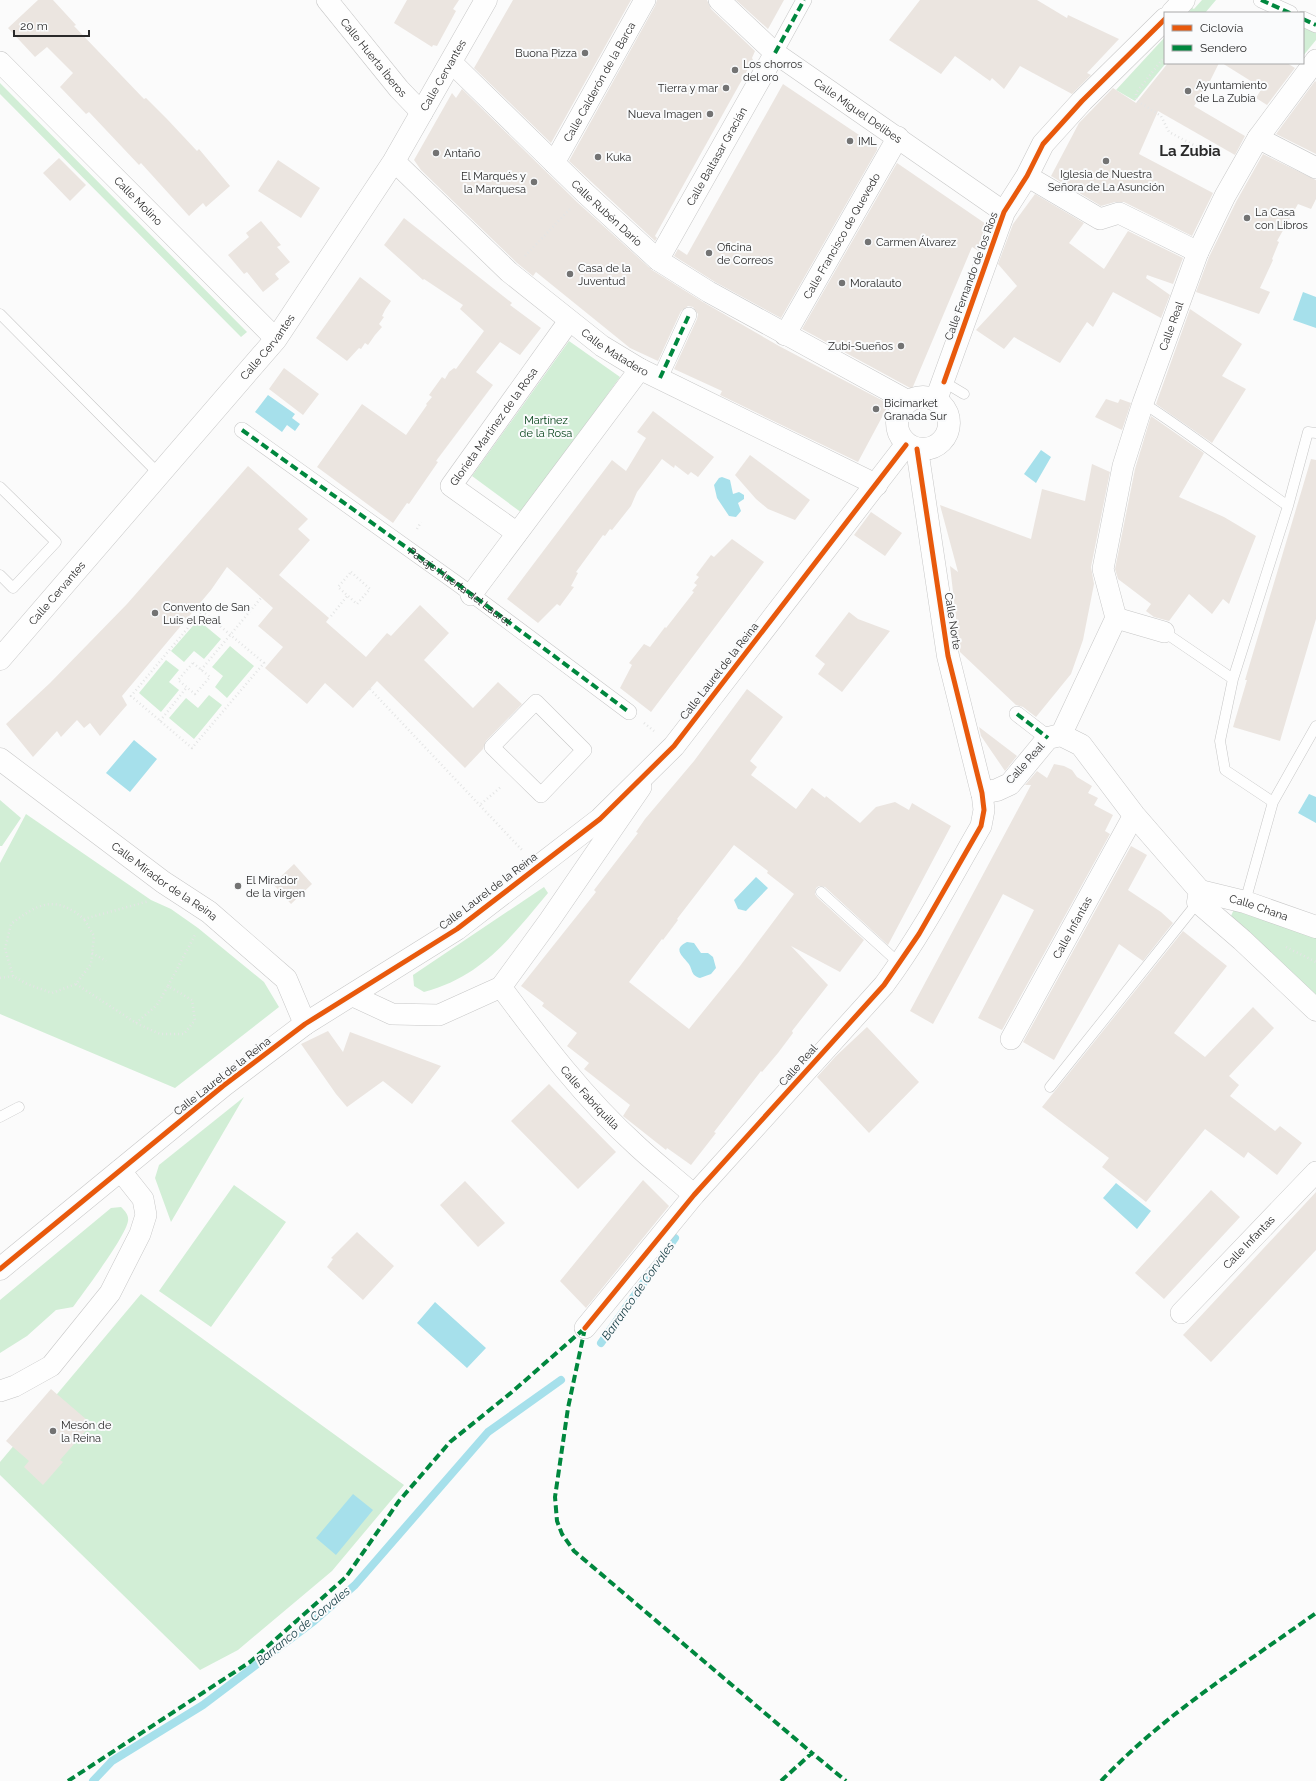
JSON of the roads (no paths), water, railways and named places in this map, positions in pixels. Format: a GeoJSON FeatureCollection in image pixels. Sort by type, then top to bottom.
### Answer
{"type":"FeatureCollection","features":[{"type":"Feature","properties":{"kind":"street","name":"Calle Huerta Íberos"},"geometry":{"type":"LineString","coordinates":[[327,0],[399,89],[422,113]]}},
{"type":"Feature","properties":{"kind":"street","name":"Calle Cervantes"},"geometry":{"type":"LineString","coordinates":[[0,659],[276,339],[394,161],[486,0]]}},
{"type":"Feature","properties":{"kind":"street","name":"Calle Calderón de la Barca"},"geometry":{"type":"LineString","coordinates":[[554,163],[645,0]]}},
{"type":"Feature","properties":{"kind":"street","name":"Calle Miguel Delibes"},"geometry":{"type":"LineString","coordinates":[[719,0],[775,53],[1004,212]]}},
{"type":"Feature","properties":{"kind":"street"},"geometry":{"type":"LineString","coordinates":[[775,53],[804,0]]}},
{"type":"Feature","properties":{"kind":"street"},"geometry":{"type":"LineString","coordinates":[[1173,12],[1184,0]]}},
{"type":"Feature","properties":{"kind":"street"},"geometry":{"type":"LineString","coordinates":[[1261,0],[1288,12]]}},
{"type":"Feature","properties":{"kind":"street"},"geometry":{"type":"LineString","coordinates":[[1304,19],[1316,24]]}},
{"type":"Feature","properties":{"kind":"street","name":"Calle Fernando de los Ríos"},"geometry":{"type":"LineString","coordinates":[[940,391],[1004,212],[1027,176],[1043,144],[1082,101],[1164,20]]}},
{"type":"Feature","properties":{"kind":"street","name":"Calle Baltasar Gracián"},"geometry":{"type":"LineString","coordinates":[[658,260],[775,53]]}},
{"type":"Feature","properties":{"kind":"street","name":"Calle Real"},"geometry":{"type":"LineString","coordinates":[[585,1328],[694,1195],[879,991],[900,964],[919,934],[981,826],[984,810],[982,793],[998,790],[1010,784],[1054,736],[1116,618],[1103,569],[1123,466],[1143,403],[1198,252],[1225,196],[1258,138],[1316,60]]}},
{"type":"Feature","properties":{"kind":"street","name":"Calle Molino"},"geometry":{"type":"LineString","coordinates":[[0,62],[276,339]]}},
{"type":"Feature","properties":{"kind":"street","name":"Calle Rubén Darío"},"geometry":{"type":"LineString","coordinates":[[451,62],[585,193],[658,260],[709,292],[785,335],[908,401]]}},
{"type":"Feature","properties":{"kind":"street","name":"Calle Francisco de Quevedo"},"geometry":{"type":"LineString","coordinates":[[785,335],[898,137]]}},
{"type":"Feature","properties":{"kind":"street"},"geometry":{"type":"LineString","coordinates":[[1258,138],[1316,168]]}},
{"type":"Feature","properties":{"kind":"street","name":"Calle Matadero"},"geometry":{"type":"LineString","coordinates":[[394,161],[510,272],[602,346],[640,369],[877,485]]}},
{"type":"Feature","properties":{"kind":"street"},"geometry":{"type":"LineString","coordinates":[[1027,176],[1100,218],[1119,213],[1198,252]]}},
{"type":"Feature","properties":{"kind":"street"},"geometry":{"type":"LineString","coordinates":[[660,378],[689,315]]}},
{"type":"Feature","properties":{"kind":"street","name":"Glorieta Martínez de la Rosa"},"geometry":{"type":"LineString","coordinates":[[516,533],[451,486],[569,320]]}},
{"type":"Feature","properties":{"kind":"street"},"geometry":{"type":"LineString","coordinates":[[471,595],[640,369]]}},
{"type":"Feature","properties":{"kind":"street"},"geometry":{"type":"LineString","coordinates":[[940,391],[947,411],[950,426],[944,440],[932,449],[912,447],[897,431],[897,414],[908,401],[917,397],[927,397],[940,391]]}},
{"type":"Feature","properties":{"kind":"street","name":"Pasaje Huerta del Laurel"},"geometry":{"type":"LineString","coordinates":[[242,430],[471,595],[629,712]]}},
{"type":"Feature","properties":{"kind":"street","name":"Calle Laurel de la Reina"},"geometry":{"type":"LineString","coordinates":[[0,1269],[223,1086],[305,1024],[457,928],[600,819],[674,746],[877,485],[912,447]]}},
{"type":"Feature","properties":{"kind":"street","name":"Calle Norte"},"geometry":{"type":"LineString","coordinates":[[912,447],[948,656],[982,793]]}},
{"type":"Feature","properties":{"kind":"street"},"geometry":{"type":"LineString","coordinates":[[1116,618],[1164,632]]}},
{"type":"Feature","properties":{"kind":"street"},"geometry":{"type":"LineString","coordinates":[[536,702],[584,750],[541,795],[518,772],[492,747],[536,702]]}},
{"type":"Feature","properties":{"kind":"street"},"geometry":{"type":"LineString","coordinates":[[1017,714],[1054,736],[1082,745],[1134,816],[1199,897],[1316,1010]]}},
{"type":"Feature","properties":{"kind":"street","name":"Calle Mirador de la Reina"},"geometry":{"type":"LineString","coordinates":[[0,759],[163,882],[209,912],[286,979],[305,1024]]}},
{"type":"Feature","properties":{"kind":"street","name":"Calle Laurel de la Reina"},"geometry":{"type":"LineString","coordinates":[[351,996],[392,1014],[439,1014],[500,987],[549,921],[658,762]]}},
{"type":"Feature","properties":{"kind":"street","name":"Calle Infantas"},"geometry":{"type":"LineString","coordinates":[[1011,1040],[1134,816]]}},
{"type":"Feature","properties":{"kind":"street","name":"Calle Chana"},"geometry":{"type":"LineString","coordinates":[[1199,897],[1245,902],[1316,927]]}},
{"type":"Feature","properties":{"kind":"street","name":"Calle Fabriquilla"},"geometry":{"type":"LineString","coordinates":[[500,987],[545,1046],[585,1092],[635,1144],[694,1195]]}},
{"type":"Feature","properties":{"kind":"street"},"geometry":{"type":"LineString","coordinates":[[0,1391],[15,1386],[50,1366],[110,1293],[140,1234],[146,1215],[143,1199],[120,1170]]}},
{"type":"Feature","properties":{"kind":"street","name":"Calle Infantas"},"geometry":{"type":"LineString","coordinates":[[1181,1313],[1316,1172]]}},
{"type":"Feature","properties":{"kind":"lane"},"geometry":{"type":"LineString","coordinates":[[0,314],[160,475]]}},
{"type":"Feature","properties":{"kind":"lane"},"geometry":{"type":"LineString","coordinates":[[940,391],[964,394]]}},
{"type":"Feature","properties":{"kind":"lane"},"geometry":{"type":"LineString","coordinates":[[1143,403],[1178,426],[1210,451],[1288,506]]}},
{"type":"Feature","properties":{"kind":"lane"},"geometry":{"type":"LineString","coordinates":[[1273,802],[1225,770],[1220,741],[1234,679],[1288,506],[1308,432],[1316,433]]}},
{"type":"Feature","properties":{"kind":"lane"},"geometry":{"type":"LineString","coordinates":[[0,487],[56,542],[13,588],[0,576]]}},
{"type":"Feature","properties":{"kind":"lane"},"geometry":{"type":"LineString","coordinates":[[1164,632],[1234,679]]}},
{"type":"Feature","properties":{"kind":"lane"},"geometry":{"type":"LineString","coordinates":[[1245,902],[1273,802],[1316,726]]}},
{"type":"Feature","properties":{"kind":"lane"},"geometry":{"type":"LineString","coordinates":[[821,892],[900,964]]}},
{"type":"Feature","properties":{"kind":"lane"},"geometry":{"type":"LineString","coordinates":[[1050,1087],[1199,897]]}},
{"type":"Feature","properties":{"kind":"lane"},"geometry":{"type":"LineString","coordinates":[[0,1117],[19,1107]]}},
{"type":"Feature","properties":{"kind":"water"},"geometry":{"type":"Polygon","coordinates":[[[1303,292],[1316,297],[1316,328],[1293,320],[1303,292]]]}},
{"type":"Feature","properties":{"kind":"water"},"geometry":{"type":"Polygon","coordinates":[[[268,395],[295,414],[292,418],[300,424],[295,431],[287,425],[282,432],[255,412],[268,395]]]}},
{"type":"Feature","properties":{"kind":"water"},"geometry":{"type":"Polygon","coordinates":[[[1041,450],[1051,457],[1036,483],[1024,474],[1041,450]]]}},
{"type":"Feature","properties":{"kind":"water"},"geometry":{"type":"Polygon","coordinates":[[[722,477],[730,480],[733,494],[739,492],[744,495],[744,499],[738,503],[741,511],[736,517],[729,516],[717,498],[714,485],[719,478],[722,477]]]}},
{"type":"Feature","properties":{"kind":"water"},"geometry":{"type":"Polygon","coordinates":[[[134,740],[157,759],[130,792],[106,773],[134,740]]]}},
{"type":"Feature","properties":{"kind":"water"},"geometry":{"type":"Polygon","coordinates":[[[1309,794],[1316,797],[1316,823],[1298,813],[1309,794]]]}},
{"type":"Feature","properties":{"kind":"water"},"geometry":{"type":"Polygon","coordinates":[[[756,877],[768,888],[746,911],[738,909],[734,900],[756,877]]]}},
{"type":"Feature","properties":{"kind":"water"},"geometry":{"type":"Polygon","coordinates":[[[687,942],[694,943],[701,953],[708,953],[713,957],[716,968],[711,974],[700,978],[693,974],[690,965],[679,950],[680,947],[687,942]]]}},
{"type":"Feature","properties":{"kind":"water"},"geometry":{"type":"Polygon","coordinates":[[[1116,1183],[1151,1211],[1137,1229],[1103,1198],[1116,1183]]]}},
{"type":"Feature","properties":{"kind":"water"},"geometry":{"type":"Polygon","coordinates":[[[435,1302],[486,1348],[467,1368],[417,1323],[435,1302]]]}},
{"type":"Feature","properties":{"kind":"water"},"geometry":{"type":"Polygon","coordinates":[[[353,1494],[373,1510],[336,1555],[316,1538],[353,1494]]]}},
{"type":"Feature","properties":{"kind":"waterway","name":"Barranco de Corvales"},"geometry":{"type":"LineString","coordinates":[[601,1343],[675,1238]]}},
{"type":"Feature","properties":{"kind":"waterway","name":"Barranco de Corvales"},"geometry":{"type":"LineString","coordinates":[[93,1781],[112,1761],[203,1705],[314,1621],[355,1585],[488,1432],[561,1380]]}},
{"type":"Feature","properties":{"kind":"place","name":"Buona Pizza"},"geometry":{"type":"Point","coordinates":[585,53]}},
{"type":"Feature","properties":{"kind":"place","name":"Los chorros del oro"},"geometry":{"type":"Point","coordinates":[735,70]}},
{"type":"Feature","properties":{"kind":"place","name":"Tierra y mar"},"geometry":{"type":"Point","coordinates":[726,88]}},
{"type":"Feature","properties":{"kind":"place","name":"Ayuntamiento de La Zubia"},"geometry":{"type":"Point","coordinates":[1188,91]}},
{"type":"Feature","properties":{"kind":"place","name":"Nueva Imagen"},"geometry":{"type":"Point","coordinates":[710,114]}},
{"type":"Feature","properties":{"kind":"place","name":"IML"},"geometry":{"type":"Point","coordinates":[850,141]}},
{"type":"Feature","properties":{"kind":"place","name":"Antaño"},"geometry":{"type":"Point","coordinates":[436,153]}},
{"type":"Feature","properties":{"kind":"place","name":"Kuka"},"geometry":{"type":"Point","coordinates":[598,157]}},
{"type":"Feature","properties":{"kind":"place","name":"Iglesia de Nuestra Señora de La Asunción"},"geometry":{"type":"Point","coordinates":[1106,161]}},
{"type":"Feature","properties":{"kind":"place","name":"El Marqués y la Marquesa"},"geometry":{"type":"Point","coordinates":[534,182]}},
{"type":"Feature","properties":{"kind":"place","name":"La Casa con Libros"},"geometry":{"type":"Point","coordinates":[1247,218]}},
{"type":"Feature","properties":{"kind":"place","name":"Carmen Álvarez"},"geometry":{"type":"Point","coordinates":[868,242]}},
{"type":"Feature","properties":{"kind":"place","name":"Oficina de Correos"},"geometry":{"type":"Point","coordinates":[709,253]}},
{"type":"Feature","properties":{"kind":"place","name":"Casa de la Juventud"},"geometry":{"type":"Point","coordinates":[570,274]}},
{"type":"Feature","properties":{"kind":"place","name":"Moralauto"},"geometry":{"type":"Point","coordinates":[842,283]}},
{"type":"Feature","properties":{"kind":"place","name":"Zubi-Sueños"},"geometry":{"type":"Point","coordinates":[901,346]}},
{"type":"Feature","properties":{"kind":"place","name":"Bicimarket Granada Sur"},"geometry":{"type":"Point","coordinates":[876,409]}},
{"type":"Feature","properties":{"kind":"place","name":"Convento de San Luis el Real"},"geometry":{"type":"Point","coordinates":[155,613]}},
{"type":"Feature","properties":{"kind":"place","name":"El Mirador de la virgen"},"geometry":{"type":"Point","coordinates":[238,886]}},
{"type":"Feature","properties":{"kind":"place","name":"Mesón de la Reina"},"geometry":{"type":"Point","coordinates":[53,1431]}},
{"type":"Feature","properties":{"kind":"district","name":"La Zubia"},"geometry":{"type":"Point","coordinates":[1190,151]}},
{"type":"Feature","properties":{"kind":"park label","name":"Martínez de la Rosa"},"geometry":{"type":"Point","coordinates":[546,426]}}]}
